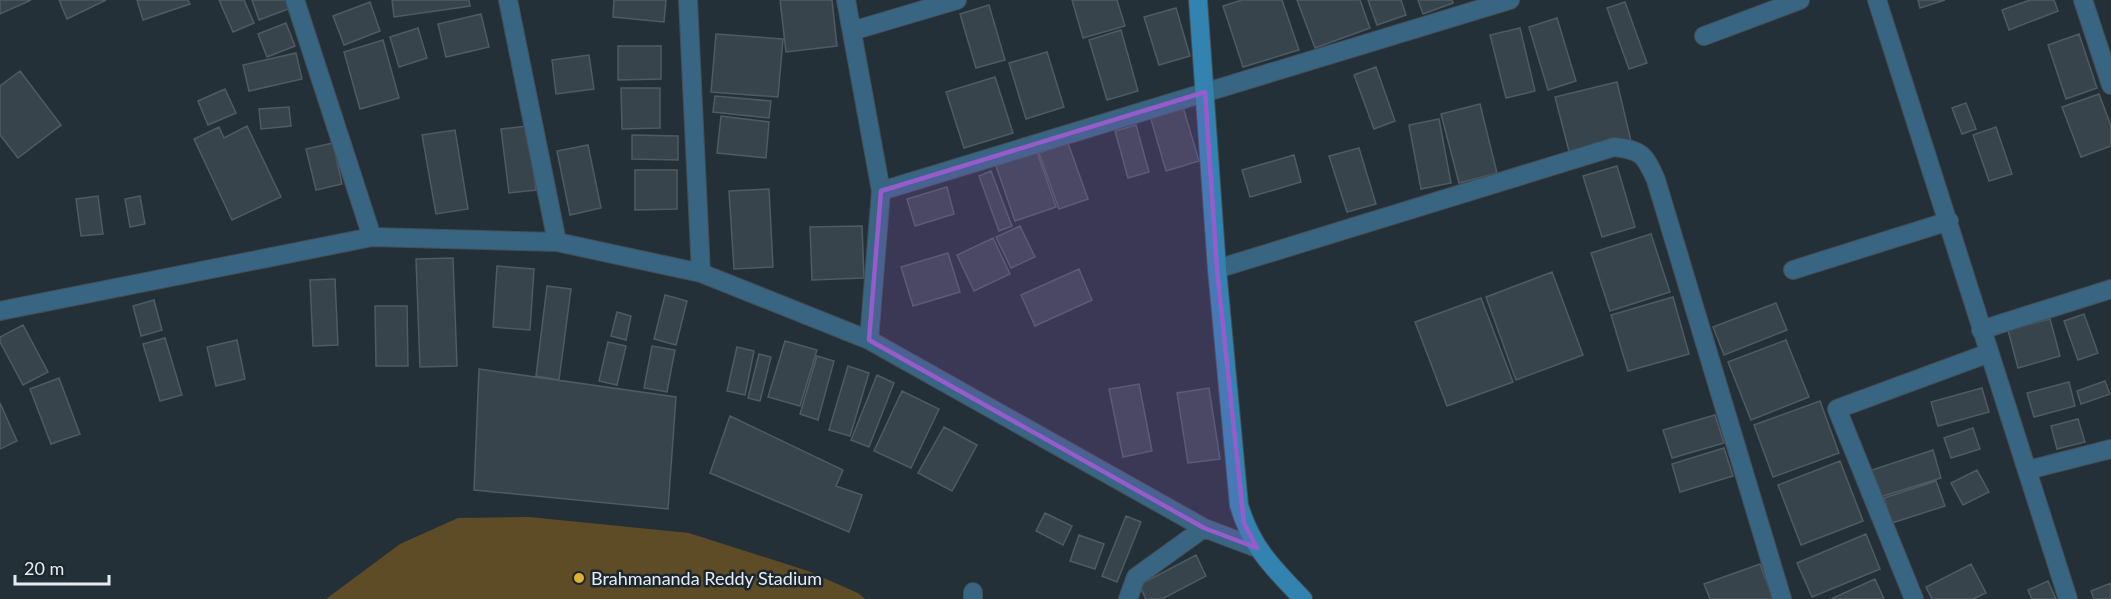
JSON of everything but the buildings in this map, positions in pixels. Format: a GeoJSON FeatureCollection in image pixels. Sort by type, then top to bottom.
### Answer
{"type":"FeatureCollection","features":[{"type":"Feature","properties":{"kind":"street"},"geometry":{"type":"LineString","coordinates":[[295,0],[372,237]]}},
{"type":"Feature","properties":{"kind":"street"},"geometry":{"type":"LineString","coordinates":[[508,0],[557,242]]}},
{"type":"Feature","properties":{"kind":"street"},"geometry":{"type":"LineString","coordinates":[[688,0],[701,273]]}},
{"type":"Feature","properties":{"kind":"street"},"geometry":{"type":"LineString","coordinates":[[846,0],[881,191],[869,340]]}},
{"type":"Feature","properties":{"kind":"street"},"geometry":{"type":"LineString","coordinates":[[852,31],[957,0]]}},
{"type":"Feature","properties":{"kind":"street"},"geometry":{"type":"LineString","coordinates":[[1198,0],[1216,269],[1239,505],[1244,523],[1257,548],[1272,568],[1303,599]]}},
{"type":"Feature","properties":{"kind":"street"},"geometry":{"type":"LineString","coordinates":[[881,191],[1510,0]]}},
{"type":"Feature","properties":{"kind":"street"},"geometry":{"type":"LineString","coordinates":[[1704,36],[1800,0]]}},
{"type":"Feature","properties":{"kind":"street"},"geometry":{"type":"LineString","coordinates":[[1877,0],[2068,599]]}},
{"type":"Feature","properties":{"kind":"street"},"geometry":{"type":"LineString","coordinates":[[2083,0],[2111,85]]}},
{"type":"Feature","properties":{"kind":"street"},"geometry":{"type":"LineString","coordinates":[[1216,269],[1614,147],[1632,149],[1645,156],[1656,180],[1782,599]]}},
{"type":"Feature","properties":{"kind":"street"},"geometry":{"type":"LineString","coordinates":[[1793,270],[1949,221]]}},
{"type":"Feature","properties":{"kind":"street"},"geometry":{"type":"LineString","coordinates":[[0,311],[372,237],[557,242],[701,273],[869,340],[1204,528],[1257,548]]}},
{"type":"Feature","properties":{"kind":"street"},"geometry":{"type":"LineString","coordinates":[[1982,330],[2111,289]]}},
{"type":"Feature","properties":{"kind":"street"},"geometry":{"type":"LineString","coordinates":[[1914,599],[1837,409],[1989,353]]}},
{"type":"Feature","properties":{"kind":"street"},"geometry":{"type":"LineString","coordinates":[[2028,470],[2111,449]]}},
{"type":"Feature","properties":{"kind":"street"},"geometry":{"type":"LineString","coordinates":[[1128,599],[1136,577],[1204,528]]}},
{"type":"Feature","properties":{"kind":"highlighted area"},"geometry":{"type":"Polygon","coordinates":[[[1205,92],[1217,269],[1244,523],[1257,548],[1204,528],[869,340],[881,191],[1205,92]]]}},
{"type":"Feature","properties":{"kind":"shaded area","name":"Brahmananda Reddy Stadium"},"geometry":{"type":"Polygon","coordinates":[[[529,517],[689,533],[808,571],[858,593],[865,599],[326,599],[400,544],[458,518],[529,517]]]}},
{"type":"Feature","properties":{"kind":"place","name":"Brahmananda Reddy Stadium"},"geometry":{"type":"Point","coordinates":[579,578]}}]}
